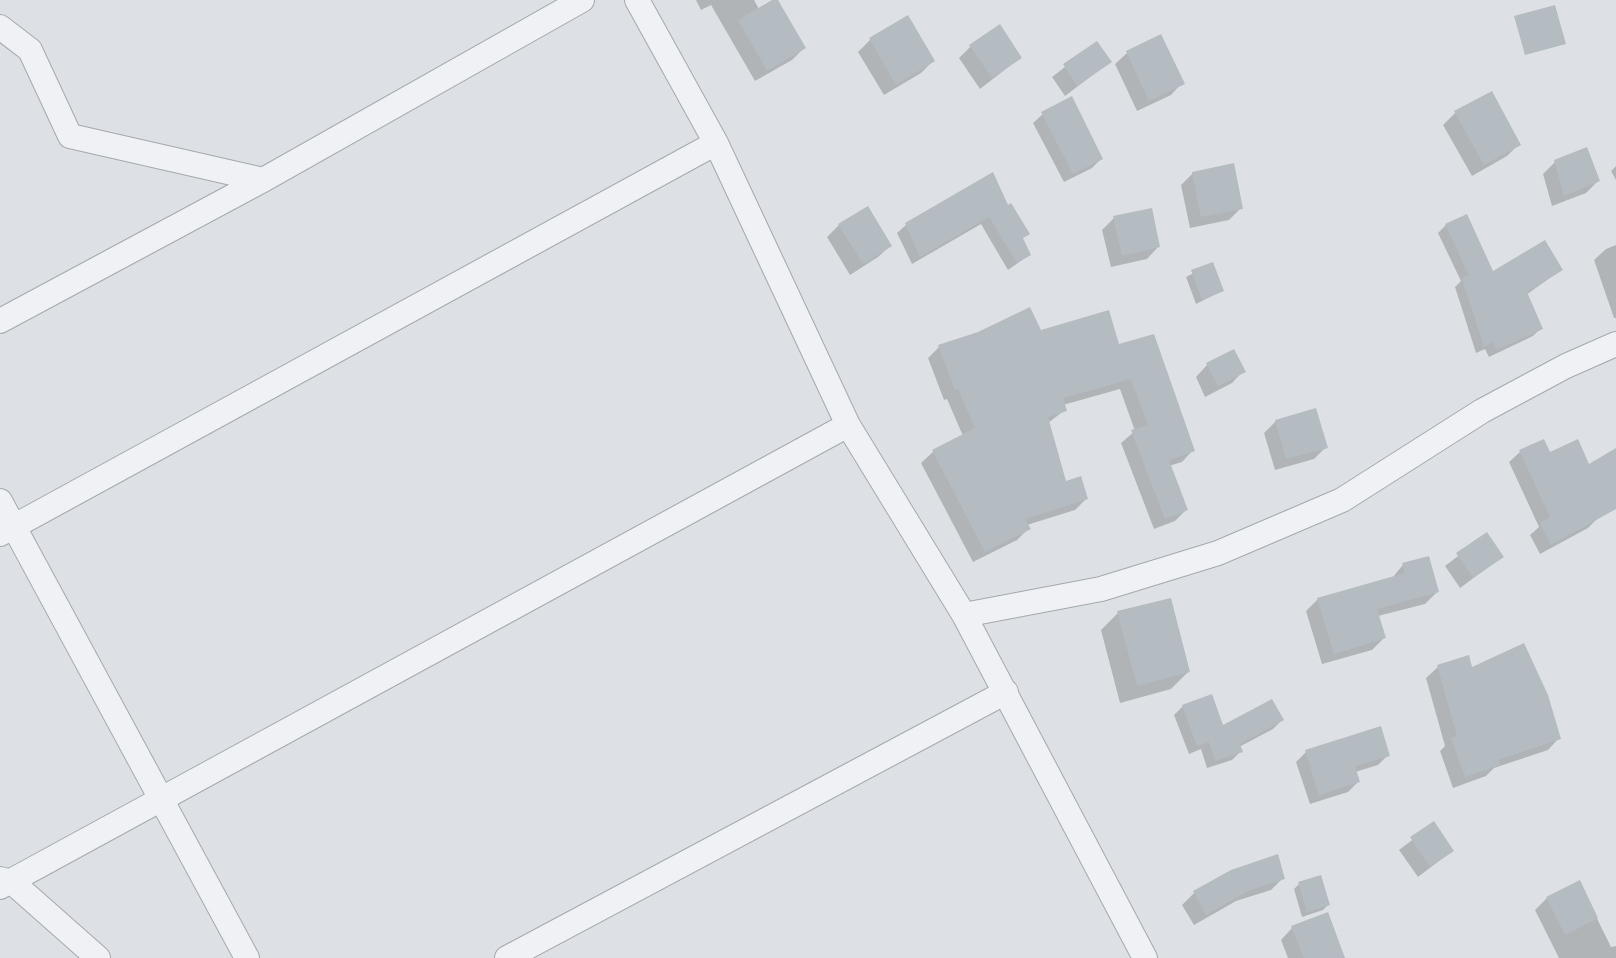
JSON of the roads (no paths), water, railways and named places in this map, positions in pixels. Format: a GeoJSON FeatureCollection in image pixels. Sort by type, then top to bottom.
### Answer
{"type":"FeatureCollection","features":[{"type":"Feature","properties":{"kind":"street"},"geometry":{"type":"LineString","coordinates":[[0,321],[263,180],[582,0]]}},
{"type":"Feature","properties":{"kind":"street"},"geometry":{"type":"LineString","coordinates":[[637,0],[716,143],[848,425],[964,615],[1145,958]]}},
{"type":"Feature","properties":{"kind":"street"},"geometry":{"type":"LineString","coordinates":[[0,27],[30,50],[70,136],[263,180]]}},
{"type":"Feature","properties":{"kind":"street"},"geometry":{"type":"LineString","coordinates":[[7,530],[716,143]]}},
{"type":"Feature","properties":{"kind":"street"},"geometry":{"type":"LineString","coordinates":[[964,615],[1101,589],[1218,553],[1342,500],[1482,411],[1566,366],[1616,344]]}},
{"type":"Feature","properties":{"kind":"street"},"geometry":{"type":"LineString","coordinates":[[98,958],[4,883],[162,800],[848,425]]}},
{"type":"Feature","properties":{"kind":"street"},"geometry":{"type":"LineString","coordinates":[[0,502],[7,530],[162,800],[247,958]]}},
{"type":"Feature","properties":{"kind":"street"},"geometry":{"type":"LineString","coordinates":[[507,958],[1006,692]]}}]}
